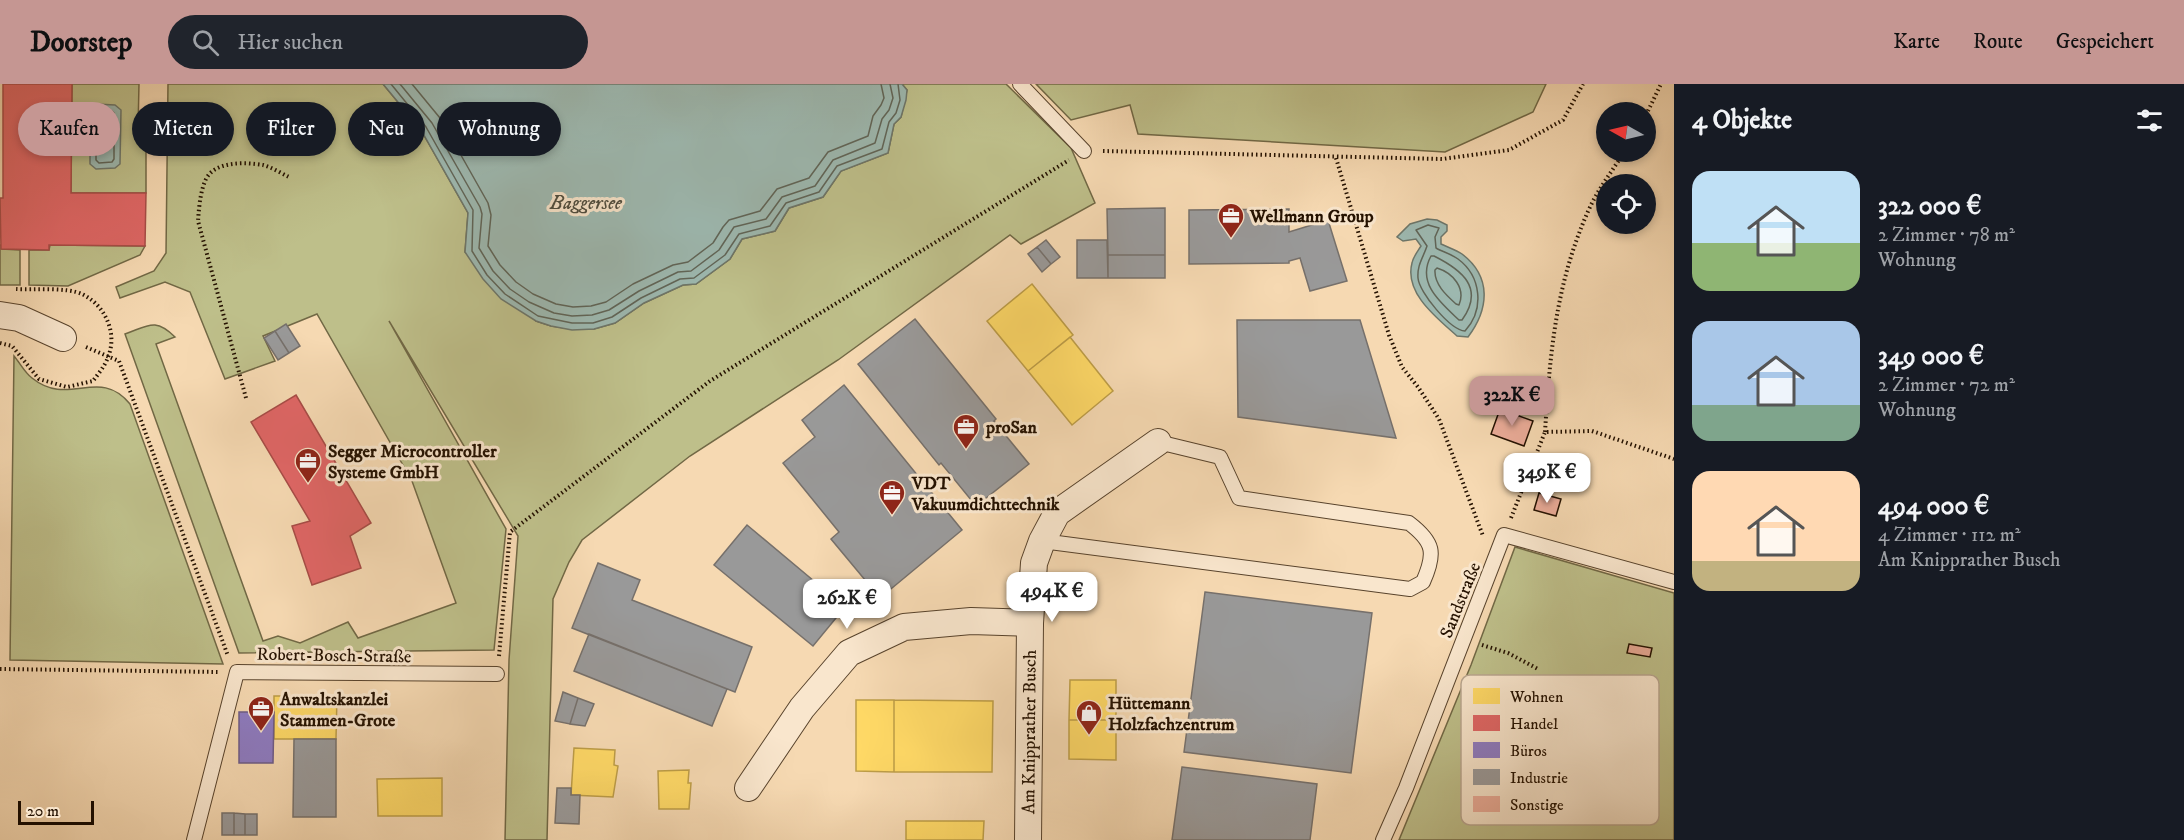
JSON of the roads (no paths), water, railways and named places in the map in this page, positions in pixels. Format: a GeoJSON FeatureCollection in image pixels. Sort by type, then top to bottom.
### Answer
{"type":"FeatureCollection","features":[{"type":"Feature","properties":{"kind":"street"},"geometry":{"type":"LineString","coordinates":[[0,315],[19,318],[63,338]]}},
{"type":"Feature","properties":{"kind":"street","name":"Am Knipprather Busch"},"geometry":{"type":"LineString","coordinates":[[1028,840],[1030,623],[1034,563],[1042,541],[1057,513],[1158,442]]}},
{"type":"Feature","properties":{"kind":"street","name":"Am Knipprather Busch"},"geometry":{"type":"LineString","coordinates":[[748,788],[802,708],[849,652],[904,627],[971,621],[1030,623]]}},
{"type":"Feature","properties":{"kind":"lane"},"geometry":{"type":"LineString","coordinates":[[1020,84],[1084,151]]}},
{"type":"Feature","properties":{"kind":"lane"},"geometry":{"type":"LineString","coordinates":[[1042,541],[1410,589],[1423,582],[1432,549],[1426,537],[1409,523],[1239,498],[1221,456],[1158,442]]}},
{"type":"Feature","properties":{"kind":"lane","name":"Sandstraße"},"geometry":{"type":"LineString","coordinates":[[1383,840],[1406,788],[1504,536],[1674,582]]}},
{"type":"Feature","properties":{"kind":"lane","name":"Robert-Bosch-Straße"},"geometry":{"type":"LineString","coordinates":[[194,840],[237,672],[497,674]]}},
{"type":"Feature","properties":{"kind":"water","name":"Baggersee"},"geometry":{"type":"Polygon","coordinates":[[[383,84],[902,84],[907,90],[901,117],[894,124],[888,153],[841,171],[823,197],[789,208],[775,231],[742,239],[730,259],[696,284],[683,285],[644,303],[615,323],[594,329],[572,330],[536,321],[501,299],[483,279],[465,252],[468,213],[425,137],[425,102],[398,102],[383,84]]]}},
{"type":"Feature","properties":{"kind":"water"},"geometry":{"type":"Polygon","coordinates":[[[120,109],[121,110],[120,164],[115,168],[96,169],[90,164],[90,156],[120,156],[120,109]]]}},
{"type":"Feature","properties":{"kind":"water"},"geometry":{"type":"Polygon","coordinates":[[[1427,219],[1437,220],[1447,225],[1447,231],[1441,237],[1441,244],[1462,254],[1472,263],[1483,283],[1484,294],[1480,315],[1468,337],[1457,336],[1440,321],[1417,295],[1413,285],[1412,263],[1421,246],[1416,239],[1403,241],[1397,237],[1410,224],[1427,219]]]}},
{"type":"Feature","properties":{"kind":"place","name":"Wellmann Group"},"geometry":{"type":"Point","coordinates":[1231,239]}},
{"type":"Feature","properties":{"kind":"place","name":"proSan"},"geometry":{"type":"Point","coordinates":[966,450]}},
{"type":"Feature","properties":{"kind":"place","name":"Segger Microcontroller Systeme GmbH"},"geometry":{"type":"Point","coordinates":[308,484]}},
{"type":"Feature","properties":{"kind":"place","name":"VDT Vakuumdichttechnik"},"geometry":{"type":"Point","coordinates":[892,516]}},
{"type":"Feature","properties":{"kind":"place","name":"Anwaltskanzlei Stammen-Grote"},"geometry":{"type":"Point","coordinates":[261,732]}},
{"type":"Feature","properties":{"kind":"place","name":"Hüttemann Holzfachzentrum"},"geometry":{"type":"Point","coordinates":[1089,736]}}]}
